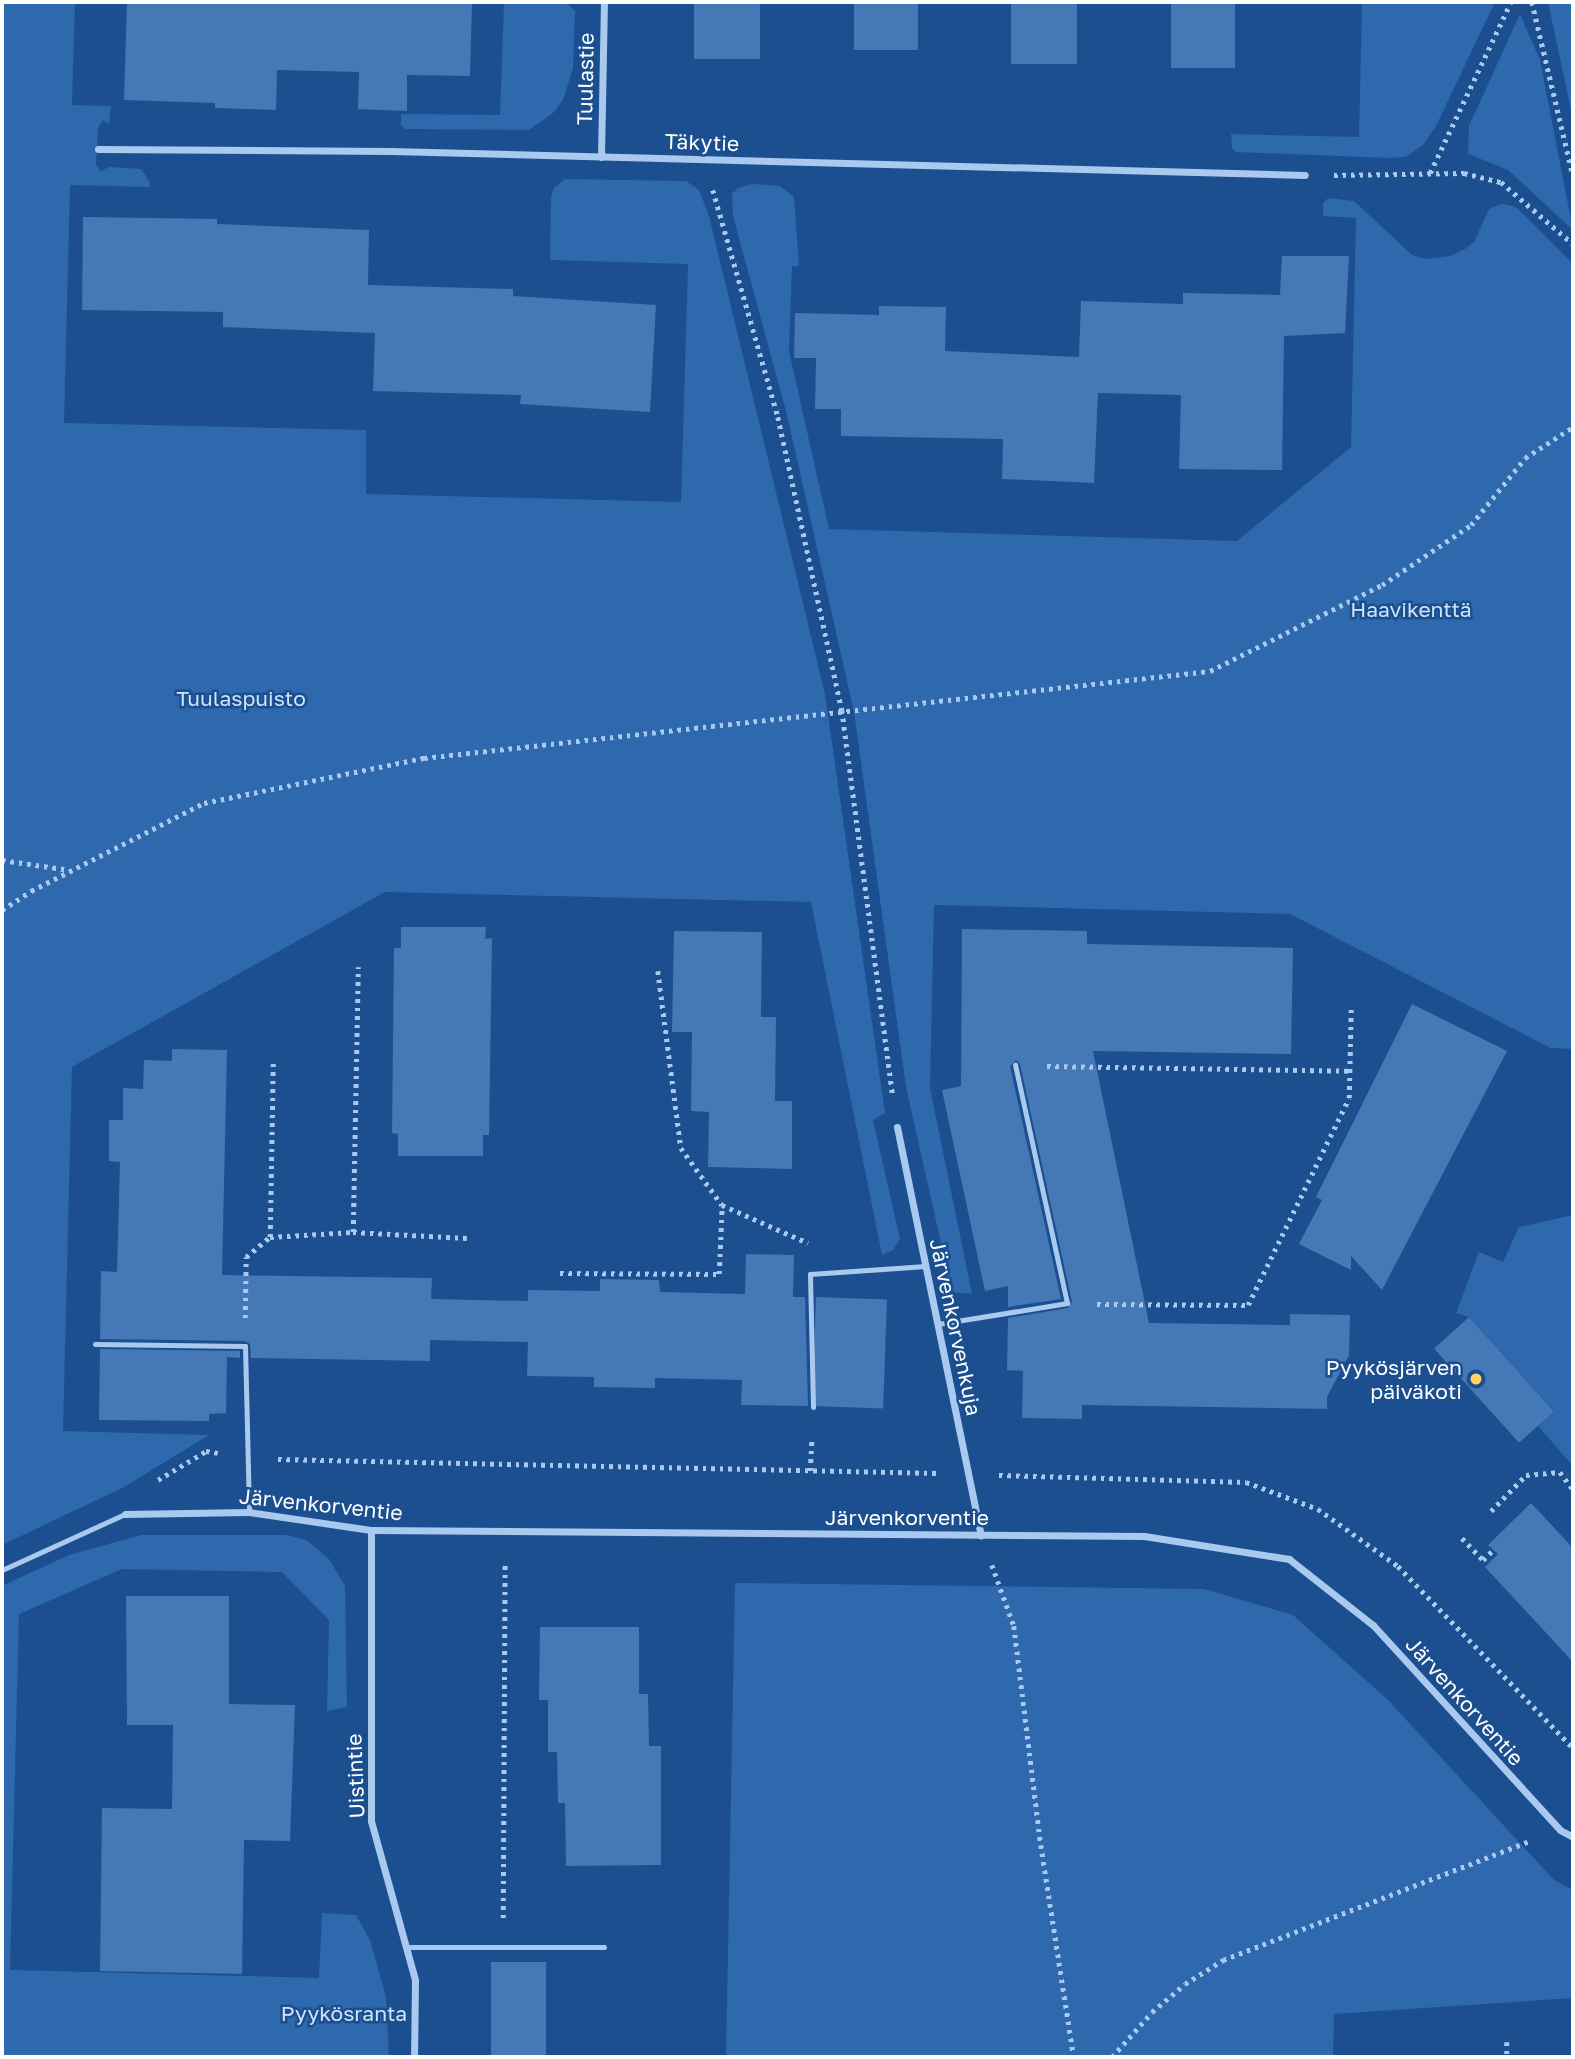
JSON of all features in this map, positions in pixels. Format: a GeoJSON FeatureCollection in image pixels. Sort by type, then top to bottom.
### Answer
{"type":"FeatureCollection","features":[{"type":"Feature","properties":{"kind":"street","name":"Tuulastie"},"geometry":{"type":"LineString","coordinates":[[601,157],[604,2]]}},
{"type":"Feature","properties":{"kind":"street","name":"Täkytie"},"geometry":{"type":"LineString","coordinates":[[98,149],[704,159],[1305,176]]}},
{"type":"Feature","properties":{"kind":"street","name":"Järvenkorvenkuja"},"geometry":{"type":"LineString","coordinates":[[897,1127],[981,1535]]}},
{"type":"Feature","properties":{"kind":"street","name":"Järvenkorventie"},"geometry":{"type":"LineString","coordinates":[[125,1514],[249,1512],[371,1530],[1144,1536],[1289,1559],[1373,1625],[1560,1830],[1573,1837]]}},
{"type":"Feature","properties":{"kind":"street","name":"Uistintie"},"geometry":{"type":"LineString","coordinates":[[371,1530],[372,1821],[415,1980],[414,2057]]}},
{"type":"Feature","properties":{"kind":"lane"},"geometry":{"type":"LineString","coordinates":[[938,1324],[1067,1303],[1015,1065]]}},
{"type":"Feature","properties":{"kind":"lane"},"geometry":{"type":"LineString","coordinates":[[813,1407],[810,1274],[926,1266]]}},
{"type":"Feature","properties":{"kind":"lane"},"geometry":{"type":"LineString","coordinates":[[95,1345],[245,1346],[249,1512]]}},
{"type":"Feature","properties":{"kind":"lane"},"geometry":{"type":"LineString","coordinates":[[2,1570],[125,1514]]}},
{"type":"Feature","properties":{"kind":"lane"},"geometry":{"type":"LineString","coordinates":[[406,1947],[604,1947]]}},
{"type":"Feature","properties":{"kind":"path"},"geometry":{"type":"LineString","coordinates":[[1430,173],[1511,2]]}},
{"type":"Feature","properties":{"kind":"path"},"geometry":{"type":"LineString","coordinates":[[1532,2],[1573,176]]}},
{"type":"Feature","properties":{"kind":"path"},"geometry":{"type":"LineString","coordinates":[[704,159],[778,417],[842,710],[897,1127]]}},
{"type":"Feature","properties":{"kind":"path"},"geometry":{"type":"LineString","coordinates":[[1305,176],[1464,173],[1501,182],[1573,244]]}},
{"type":"Feature","properties":{"kind":"path"},"geometry":{"type":"LineString","coordinates":[[2,910],[71,870],[204,803],[424,758],[1210,671],[1382,585],[1471,525],[1525,458],[1573,427]]}},
{"type":"Feature","properties":{"kind":"path"},"geometry":{"type":"LineString","coordinates":[[2,860],[71,870]]}},
{"type":"Feature","properties":{"kind":"path"},"geometry":{"type":"LineString","coordinates":[[354,1232],[358,967]]}},
{"type":"Feature","properties":{"kind":"path"},"geometry":{"type":"LineString","coordinates":[[658,971],[681,1148],[722,1205],[808,1242],[810,1274]]}},
{"type":"Feature","properties":{"kind":"path"},"geometry":{"type":"LineString","coordinates":[[1067,1303],[1248,1305],[1349,1098],[1351,1008]]}},
{"type":"Feature","properties":{"kind":"path"},"geometry":{"type":"LineString","coordinates":[[270,1237],[272,1060]]}},
{"type":"Feature","properties":{"kind":"path"},"geometry":{"type":"LineString","coordinates":[[1015,1065],[1349,1071]]}},
{"type":"Feature","properties":{"kind":"path"},"geometry":{"type":"LineString","coordinates":[[559,1273],[719,1274],[722,1205]]}},
{"type":"Feature","properties":{"kind":"path"},"geometry":{"type":"LineString","coordinates":[[245,1346],[246,1257],[270,1237],[354,1232],[467,1238]]}},
{"type":"Feature","properties":{"kind":"path"},"geometry":{"type":"LineString","coordinates":[[1491,1511],[1525,1475],[1560,1472],[1573,1489]]}},
{"type":"Feature","properties":{"kind":"path"},"geometry":{"type":"LineString","coordinates":[[503,1947],[505,1531]]}},
{"type":"Feature","properties":{"kind":"path"},"geometry":{"type":"LineString","coordinates":[[981,1535],[1014,1626],[1041,1845],[1074,2057]]}},
{"type":"Feature","properties":{"kind":"path"},"geometry":{"type":"LineString","coordinates":[[1462,1538],[1483,1560],[1493,1550]]}},
{"type":"Feature","properties":{"kind":"path"},"geometry":{"type":"LineString","coordinates":[[1112,2057],[1152,2012],[1185,1984],[1223,1960],[1560,1830]]}},
{"type":"Feature","properties":{"kind":"path"},"geometry":{"type":"LineString","coordinates":[[1507,2042],[1507,2057]]}},
{"type":"Feature","properties":{"kind":"green space","name":"Tuulaspuisto"},"geometry":{"type":"Polygon","coordinates":[[[2,2],[75,2],[72,105],[111,106],[109,124],[103,120],[98,128],[96,165],[101,171],[109,167],[141,169],[150,187],[70,185],[64,423],[366,430],[366,494],[681,502],[688,264],[550,260],[551,197],[554,188],[565,179],[686,181],[699,190],[709,216],[825,694],[885,1113],[873,1120],[900,1239],[893,1250],[882,1255],[811,902],[385,892],[72,1067],[63,1431],[209,1435],[124,1487],[2,1545],[2,2]]]}},
{"type":"Feature","properties":{"kind":"green space"},"geometry":{"type":"Polygon","coordinates":[[[504,2],[567,3],[575,11],[573,68],[563,100],[553,113],[529,130],[405,129],[401,125],[401,114],[500,115],[504,2]]]}},
{"type":"Feature","properties":{"kind":"green space"},"geometry":{"type":"Polygon","coordinates":[[[1362,2],[1495,2],[1436,126],[1424,144],[1406,157],[1389,158],[1236,152],[1232,148],[1231,134],[1359,137],[1362,2]]]}},
{"type":"Feature","properties":{"kind":"green space"},"geometry":{"type":"Polygon","coordinates":[[[1548,2],[1573,2],[1573,119],[1548,2]]]}},
{"type":"Feature","properties":{"kind":"green space"},"geometry":{"type":"Polygon","coordinates":[[[1520,14],[1540,60],[1573,230],[1508,170],[1468,154],[1469,126],[1520,14]]]}},
{"type":"Feature","properties":{"kind":"green space","name":"Haavikenttä"},"geometry":{"type":"Polygon","coordinates":[[[752,184],[780,186],[794,197],[799,266],[792,266],[789,351],[829,529],[1237,541],[1351,447],[1356,218],[1323,216],[1323,204],[1328,198],[1354,201],[1412,255],[1425,259],[1451,256],[1465,249],[1474,242],[1489,209],[1501,204],[1509,205],[1517,208],[1573,264],[1573,1049],[1551,1048],[1290,914],[934,905],[930,1088],[972,1294],[952,1292],[906,1087],[854,712],[787,415],[733,216],[732,194],[738,188],[752,184]]]}},
{"type":"Feature","properties":{"kind":"green space"},"geometry":{"type":"Polygon","coordinates":[[[1573,1215],[1573,1466],[1538,1426],[1554,1411],[1469,1317],[1456,1313],[1479,1252],[1503,1262],[1519,1227],[1573,1215]]]}},
{"type":"Feature","properties":{"kind":"green space","name":"Pyykösranta"},"geometry":{"type":"Polygon","coordinates":[[[141,1535],[286,1535],[306,1540],[329,1559],[345,1586],[347,1707],[327,1711],[329,1620],[282,1572],[122,1569],[19,1614],[10,1970],[319,1978],[322,1913],[356,1915],[370,1940],[386,1997],[389,2057],[2,2057],[2,1586],[69,1555],[141,1535]]]}},
{"type":"Feature","properties":{"kind":"green space"},"geometry":{"type":"Polygon","coordinates":[[[735,1583],[1204,1589],[1293,1615],[1388,1700],[1554,1880],[1573,1890],[1573,1998],[1334,2014],[1333,2057],[726,2057],[735,1583]]]}},
{"type":"Feature","properties":{"kind":"building"},"geometry":{"type":"Polygon","coordinates":[[[127,2],[472,2],[470,76],[407,75],[407,111],[358,109],[359,72],[277,70],[276,110],[215,108],[215,103],[124,100],[127,2]]]}},
{"type":"Feature","properties":{"kind":"building"},"geometry":{"type":"Polygon","coordinates":[[[694,2],[760,2],[760,59],[694,59],[694,2]]]}},
{"type":"Feature","properties":{"kind":"building"},"geometry":{"type":"Polygon","coordinates":[[[854,2],[918,2],[918,50],[854,50],[854,2]]]}},
{"type":"Feature","properties":{"kind":"building"},"geometry":{"type":"Polygon","coordinates":[[[1011,2],[1077,2],[1077,64],[1011,64],[1011,2]]]}},
{"type":"Feature","properties":{"kind":"building"},"geometry":{"type":"Polygon","coordinates":[[[1171,2],[1235,2],[1235,68],[1171,68],[1171,2]]]}},
{"type":"Feature","properties":{"kind":"building"},"geometry":{"type":"Polygon","coordinates":[[[83,217],[217,219],[217,224],[369,230],[368,285],[513,289],[513,296],[656,305],[650,412],[520,404],[521,395],[373,391],[375,333],[223,327],[223,312],[82,310],[83,217]]]}},
{"type":"Feature","properties":{"kind":"building"},"geometry":{"type":"Polygon","coordinates":[[[1282,256],[1349,256],[1345,333],[1284,336],[1282,470],[1179,469],[1181,395],[1098,393],[1094,483],[1002,479],[1003,439],[841,436],[841,409],[815,409],[816,358],[794,358],[795,313],[879,315],[879,306],[946,307],[945,351],[1079,357],[1081,301],[1183,304],[1183,293],[1280,295],[1282,256]]]}},
{"type":"Feature","properties":{"kind":"building"},"geometry":{"type":"Polygon","coordinates":[[[401,927],[486,927],[485,939],[492,938],[489,1135],[483,1135],[483,1156],[398,1156],[398,1134],[392,1133],[394,948],[401,948],[401,927]]]}},
{"type":"Feature","properties":{"kind":"building"},"geometry":{"type":"Polygon","coordinates":[[[962,929],[1087,931],[1087,944],[1293,948],[1291,1054],[1093,1051],[1149,1323],[1290,1325],[1290,1314],[1350,1315],[1349,1355],[1327,1397],[1327,1409],[1082,1405],[1082,1419],[1022,1418],[1023,1371],[1007,1370],[1008,1318],[1068,1308],[1072,1302],[1020,1064],[1016,1060],[1010,1066],[1061,1299],[1008,1307],[1008,1286],[985,1291],[942,1090],[961,1086],[962,929]]]}},
{"type":"Feature","properties":{"kind":"building"},"geometry":{"type":"Polygon","coordinates":[[[674,931],[762,932],[761,1017],[776,1017],[775,1101],[792,1101],[792,1169],[708,1167],[709,1112],[691,1111],[692,1032],[672,1032],[674,931]]]}},
{"type":"Feature","properties":{"kind":"building"},"geometry":{"type":"Polygon","coordinates":[[[1412,1004],[1507,1051],[1382,1290],[1351,1256],[1351,1270],[1299,1244],[1322,1200],[1316,1197],[1412,1004]]]}},
{"type":"Feature","properties":{"kind":"building"},"geometry":{"type":"Polygon","coordinates":[[[172,1049],[227,1050],[222,1275],[432,1278],[431,1299],[528,1301],[528,1290],[600,1291],[600,1279],[659,1280],[660,1292],[745,1294],[746,1254],[794,1255],[793,1297],[805,1297],[808,1406],[741,1405],[742,1380],[655,1378],[655,1388],[594,1387],[594,1377],[527,1376],[528,1342],[430,1340],[430,1361],[251,1358],[250,1344],[245,1341],[100,1339],[101,1271],[117,1272],[120,1162],[109,1161],[109,1120],[123,1120],[123,1088],[143,1089],[144,1060],[172,1061],[172,1049]]]}},
{"type":"Feature","properties":{"kind":"building"},"geometry":{"type":"Polygon","coordinates":[[[816,1297],[887,1299],[883,1408],[812,1406],[816,1297]]]}},
{"type":"Feature","properties":{"kind":"building"},"geometry":{"type":"Polygon","coordinates":[[[1469,1317],[1554,1411],[1519,1443],[1434,1348],[1469,1317]]]}},
{"type":"Feature","properties":{"kind":"building"},"geometry":{"type":"Polygon","coordinates":[[[100,1349],[240,1351],[240,1358],[227,1357],[226,1413],[209,1414],[209,1421],[99,1420],[100,1349]]]}},
{"type":"Feature","properties":{"kind":"building"},"geometry":{"type":"Polygon","coordinates":[[[1531,1503],[1573,1548],[1573,1662],[1485,1567],[1498,1554],[1488,1545],[1531,1503]]]}},
{"type":"Feature","properties":{"kind":"building"},"geometry":{"type":"Polygon","coordinates":[[[126,1596],[229,1596],[229,1704],[295,1705],[290,1841],[244,1840],[242,1974],[100,1971],[102,1808],[172,1809],[173,1725],[127,1725],[126,1596]]]}},
{"type":"Feature","properties":{"kind":"building"},"geometry":{"type":"Polygon","coordinates":[[[540,1627],[639,1627],[639,1694],[648,1694],[649,1746],[661,1746],[661,1865],[566,1866],[565,1803],[558,1803],[557,1752],[548,1752],[548,1700],[539,1700],[540,1627]]]}},
{"type":"Feature","properties":{"kind":"building"},"geometry":{"type":"Polygon","coordinates":[[[491,1962],[546,1962],[546,2057],[491,2057],[491,1962]]]}},
{"type":"Feature","properties":{"kind":"place","name":"Pyykösjärven päiväkoti"},"geometry":{"type":"Point","coordinates":[1476,1379]}}]}
